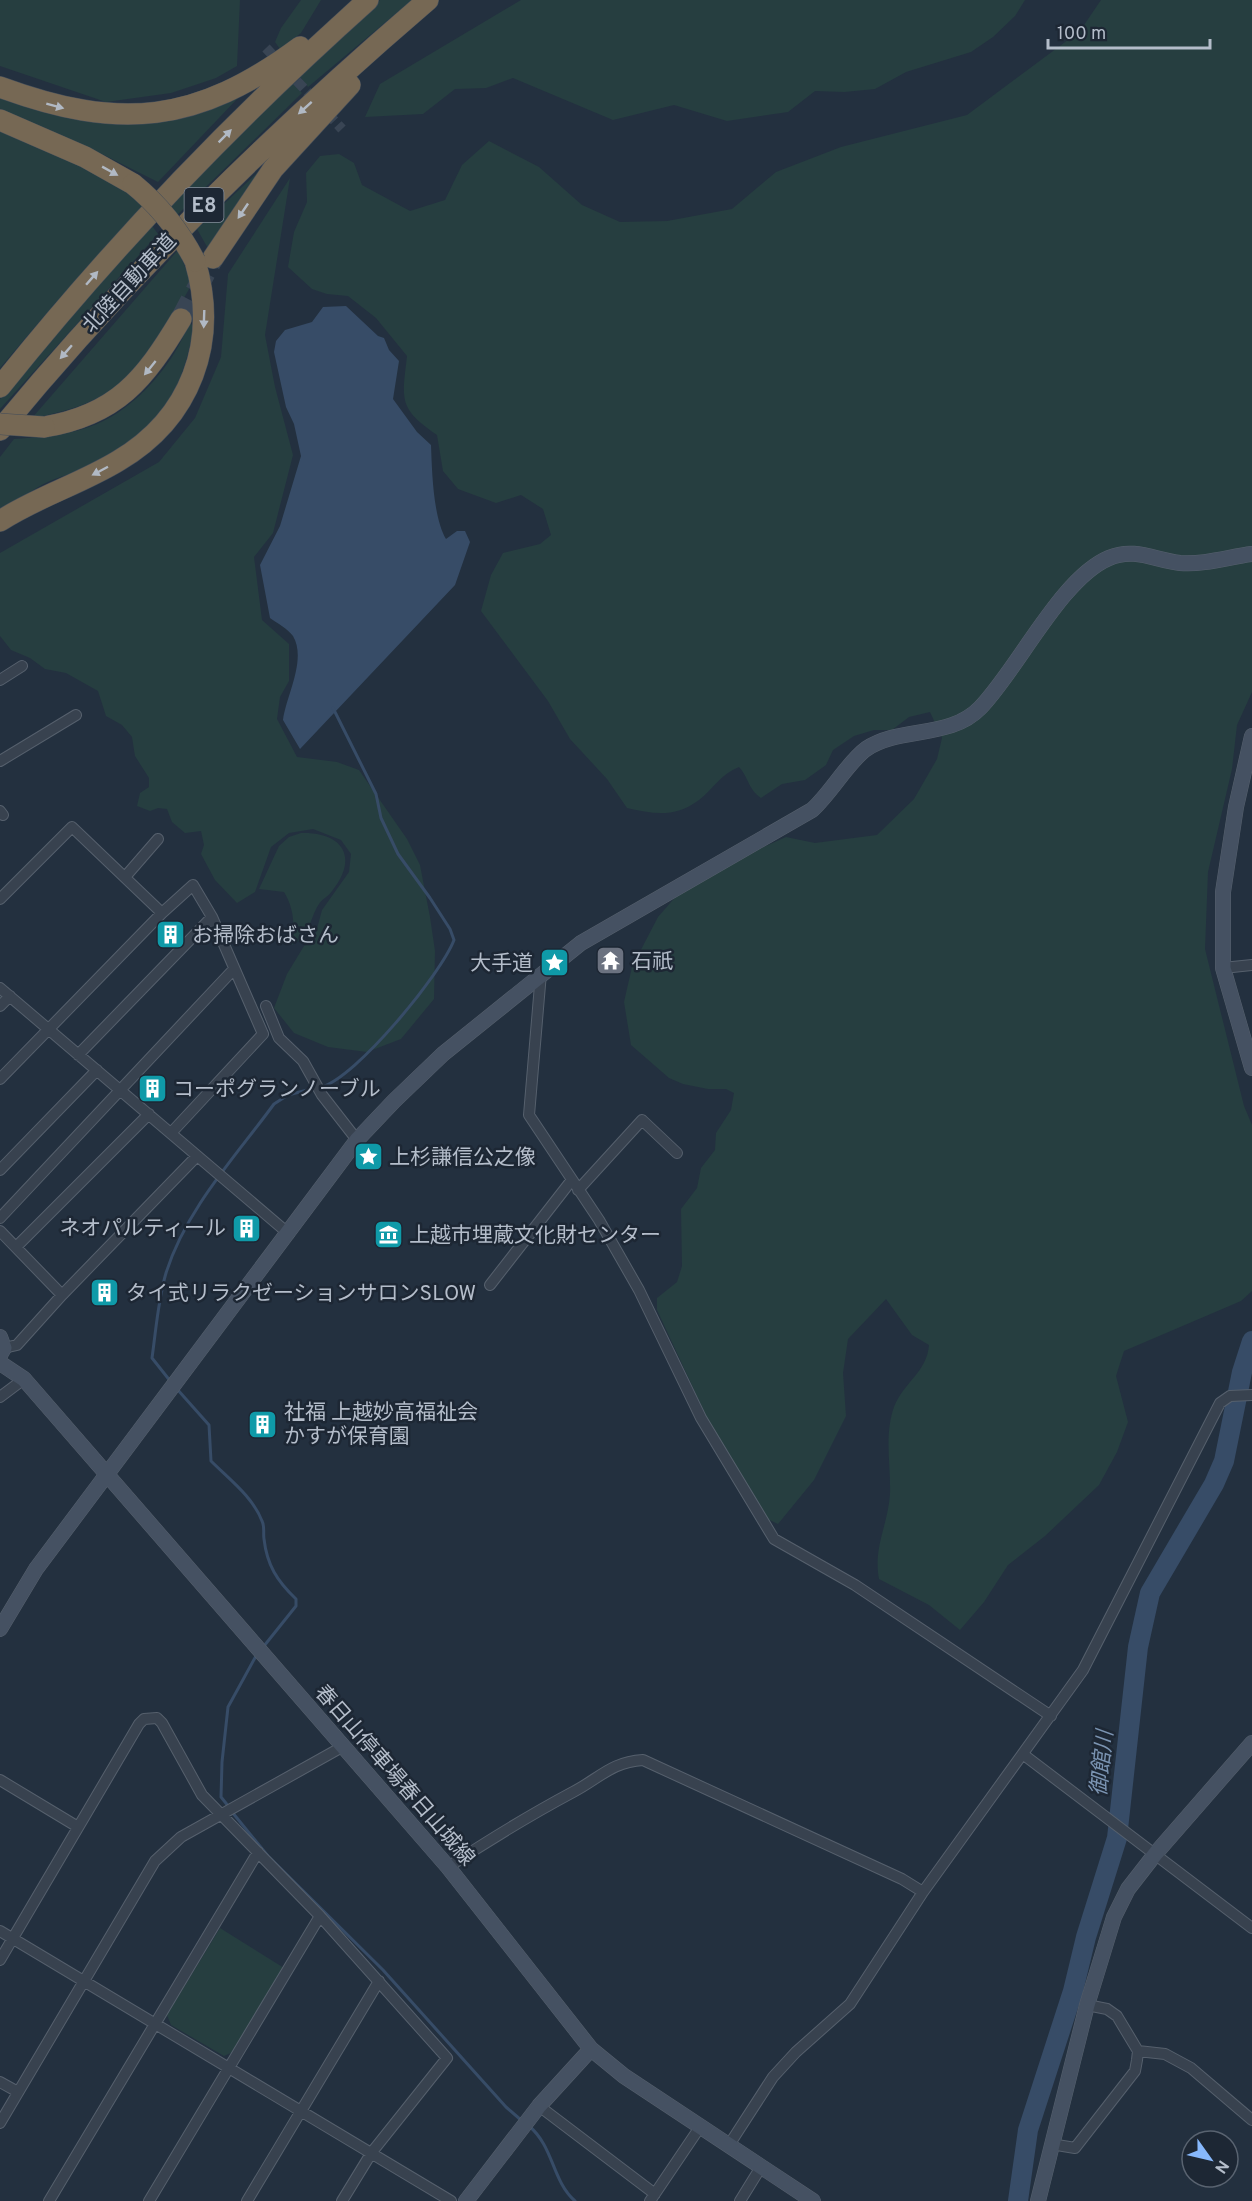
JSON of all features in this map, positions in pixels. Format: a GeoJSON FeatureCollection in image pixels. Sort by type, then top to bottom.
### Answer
{"type":"FeatureCollection","features":[{"type":"Feature","properties":{"kind":"highway"},"geometry":{"type":"LineString","coordinates":[[0,87],[59,108],[92,113],[124,116],[187,107],[218,97],[273,66],[356,0]]}},
{"type":"Feature","properties":{"kind":"highway","name":"北陸自動車道"},"geometry":{"type":"LineString","coordinates":[[0,387],[106,261],[184,177],[266,94],[368,0]]}},
{"type":"Feature","properties":{"kind":"highway","name":"北陸自動車道"},"geometry":{"type":"LineString","coordinates":[[0,430],[90,325],[228,180],[313,100],[428,0]]}},
{"type":"Feature","properties":{"kind":"highway"},"geometry":{"type":"LineString","coordinates":[[0,521],[16,510],[118,462],[140,448],[172,415],[185,394],[201,348],[205,303],[204,260],[305,131],[380,54],[439,0]]}},
{"type":"Feature","properties":{"kind":"highway"},"geometry":{"type":"LineString","coordinates":[[0,120],[85,157],[133,184],[164,212],[186,244],[204,260]]}},
{"type":"Feature","properties":{"kind":"highway"},"geometry":{"type":"LineString","coordinates":[[0,424],[44,427],[80,419],[109,406],[147,371],[181,319]]}},
{"type":"Feature","properties":{"kind":"main road"},"geometry":{"type":"LineString","coordinates":[[0,1629],[36,1569],[289,1234],[357,1140],[443,1054],[580,943],[812,810],[828,796],[866,749],[882,742],[955,724],[979,709],[1090,568],[1111,557],[1136,553],[1179,563],[1252,554]]}},
{"type":"Feature","properties":{"kind":"main road"},"geometry":{"type":"LineString","coordinates":[[1252,736],[1236,807],[1223,892],[1223,968],[1252,1068]]}},
{"type":"Feature","properties":{"kind":"main road","name":"春日山停車場春日山城線"},"geometry":{"type":"LineString","coordinates":[[1,1351],[342,1748],[448,1867],[591,2049],[624,2076],[813,2201]]}},
{"type":"Feature","properties":{"kind":"main road"},"geometry":{"type":"LineString","coordinates":[[1038,2201],[1087,2005],[1114,1917],[1128,1889],[1156,1853],[1252,1743]]}},
{"type":"Feature","properties":{"kind":"main road"},"geometry":{"type":"LineString","coordinates":[[466,2201],[539,2106],[591,2049]]}},
{"type":"Feature","properties":{"kind":"street"},"geometry":{"type":"LineString","coordinates":[[0,680],[22,666]]}},
{"type":"Feature","properties":{"kind":"street"},"geometry":{"type":"LineString","coordinates":[[0,761],[76,715]]}},
{"type":"Feature","properties":{"kind":"street"},"geometry":{"type":"LineString","coordinates":[[0,899],[72,828],[162,913]]}},
{"type":"Feature","properties":{"kind":"street"},"geometry":{"type":"LineString","coordinates":[[125,877],[158,838]]}},
{"type":"Feature","properties":{"kind":"street"},"geometry":{"type":"LineString","coordinates":[[0,1079],[162,913],[193,885],[212,916],[263,1034],[171,1133]]}},
{"type":"Feature","properties":{"kind":"street"},"geometry":{"type":"LineString","coordinates":[[78,1055],[212,916]]}},
{"type":"Feature","properties":{"kind":"street"},"geometry":{"type":"LineString","coordinates":[[1223,968],[1252,965]]}},
{"type":"Feature","properties":{"kind":"street"},"geometry":{"type":"LineString","coordinates":[[0,1218],[122,1091],[234,969]]}},
{"type":"Feature","properties":{"kind":"street"},"geometry":{"type":"LineString","coordinates":[[541,973],[529,1115],[599,1220],[639,1290],[701,1418],[774,1539],[855,1585],[1051,1716]]}},
{"type":"Feature","properties":{"kind":"street"},"geometry":{"type":"LineString","coordinates":[[0,988],[289,1234]]}},
{"type":"Feature","properties":{"kind":"street"},"geometry":{"type":"LineString","coordinates":[[0,1006],[10,996]]}},
{"type":"Feature","properties":{"kind":"street"},"geometry":{"type":"LineString","coordinates":[[266,1006],[279,1038],[303,1061],[322,1095],[357,1140]]}},
{"type":"Feature","properties":{"kind":"street"},"geometry":{"type":"LineString","coordinates":[[0,1170],[97,1070]]}},
{"type":"Feature","properties":{"kind":"street"},"geometry":{"type":"LineString","coordinates":[[16,1247],[149,1114]]}},
{"type":"Feature","properties":{"kind":"street"},"geometry":{"type":"LineString","coordinates":[[490,1285],[575,1186],[642,1120],[677,1153]]}},
{"type":"Feature","properties":{"kind":"street"},"geometry":{"type":"LineString","coordinates":[[1,1351],[17,1346],[62,1295],[197,1156]]}},
{"type":"Feature","properties":{"kind":"street"},"geometry":{"type":"LineString","coordinates":[[0,1231],[62,1295]]}},
{"type":"Feature","properties":{"kind":"street"},"geometry":{"type":"LineString","coordinates":[[0,1397],[24,1379]]}},
{"type":"Feature","properties":{"kind":"street"},"geometry":{"type":"LineString","coordinates":[[729,2145],[773,2077],[796,2052],[850,2004],[923,1892],[1024,1755],[1083,1670],[1211,1415],[1220,1403],[1230,1396],[1248,1395]]}},
{"type":"Feature","properties":{"kind":"street"},"geometry":{"type":"LineString","coordinates":[[0,1960],[139,1724],[150,1718],[162,1723],[202,1795],[320,1916],[447,2058],[372,2152],[342,2201]]}},
{"type":"Feature","properties":{"kind":"street"},"geometry":{"type":"LineString","coordinates":[[0,2122],[155,1861],[181,1837],[342,1748]]}},
{"type":"Feature","properties":{"kind":"street"},"geometry":{"type":"LineString","coordinates":[[1024,1755],[1252,1928]]}},
{"type":"Feature","properties":{"kind":"street"},"geometry":{"type":"LineString","coordinates":[[448,1867],[499,1833],[574,1792],[623,1761],[644,1760],[902,1879],[923,1892]]}},
{"type":"Feature","properties":{"kind":"street"},"geometry":{"type":"LineString","coordinates":[[0,1780],[78,1827]]}},
{"type":"Feature","properties":{"kind":"street"},"geometry":{"type":"LineString","coordinates":[[49,2201],[258,1852]]}},
{"type":"Feature","properties":{"kind":"street"},"geometry":{"type":"LineString","coordinates":[[149,2201],[320,1916]]}},
{"type":"Feature","properties":{"kind":"street"},"geometry":{"type":"LineString","coordinates":[[0,1931],[452,2201]]}},
{"type":"Feature","properties":{"kind":"street"},"geometry":{"type":"LineString","coordinates":[[247,2201],[379,1982]]}},
{"type":"Feature","properties":{"kind":"street"},"geometry":{"type":"LineString","coordinates":[[1051,2144],[1074,2148],[1135,2071],[1138,2051],[1117,2016],[1107,2009],[1087,2005]]}},
{"type":"Feature","properties":{"kind":"street"},"geometry":{"type":"LineString","coordinates":[[1138,2051],[1165,2054],[1191,2068],[1252,2120]]}},
{"type":"Feature","properties":{"kind":"street"},"geometry":{"type":"LineString","coordinates":[[0,2082],[18,2092]]}},
{"type":"Feature","properties":{"kind":"street"},"geometry":{"type":"LineString","coordinates":[[539,2106],[653,2197],[700,2127]]}},
{"type":"Feature","properties":{"kind":"street"},"geometry":{"type":"LineString","coordinates":[[740,2201],[760,2167]]}},
{"type":"Feature","properties":{"kind":"green space"},"geometry":{"type":"Polygon","coordinates":[[[0,0],[240,0],[237,66],[216,78],[171,93],[106,102],[0,66],[0,0]]]}},
{"type":"Feature","properties":{"kind":"green space"},"geometry":{"type":"Polygon","coordinates":[[[301,0],[321,0],[301,33],[280,49],[275,42],[281,28],[301,0]]]}},
{"type":"Feature","properties":{"kind":"green space"},"geometry":{"type":"Polygon","coordinates":[[[380,0],[412,0],[308,87],[298,74],[380,0]]]}},
{"type":"Feature","properties":{"kind":"green space"},"geometry":{"type":"Polygon","coordinates":[[[521,0],[1025,0],[1015,16],[993,37],[971,52],[906,72],[875,89],[844,92],[815,91],[788,112],[727,121],[674,105],[613,120],[513,78],[486,88],[455,89],[423,114],[365,117],[380,84],[521,0]]]}},
{"type":"Feature","properties":{"kind":"green space"},"geometry":{"type":"Polygon","coordinates":[[[1101,0],[1252,0],[1252,692],[1237,725],[1232,769],[1208,872],[1205,949],[1244,1106],[1252,1125],[1252,1291],[1241,1301],[1124,1351],[1116,1376],[1128,1422],[1117,1452],[1099,1485],[1045,1536],[1008,1565],[984,1602],[960,1630],[929,1605],[879,1579],[879,1546],[890,1494],[889,1428],[891,1418],[898,1398],[924,1363],[929,1345],[912,1335],[886,1299],[848,1339],[843,1373],[846,1416],[814,1480],[778,1524],[763,1517],[708,1420],[657,1310],[657,1298],[677,1282],[682,1266],[681,1209],[697,1188],[701,1168],[715,1150],[716,1133],[731,1110],[734,1093],[726,1089],[708,1089],[683,1084],[669,1078],[631,1045],[624,1002],[632,967],[658,917],[678,894],[744,856],[786,837],[815,843],[877,835],[914,799],[937,759],[942,738],[930,712],[909,717],[892,730],[874,730],[854,736],[833,750],[826,765],[805,780],[782,784],[761,798],[753,791],[739,767],[722,778],[699,800],[681,810],[655,813],[627,808],[607,779],[570,739],[548,701],[481,611],[491,575],[503,553],[540,544],[551,535],[543,509],[521,495],[496,503],[458,489],[443,471],[437,435],[424,426],[409,410],[404,393],[407,356],[376,318],[348,296],[327,294],[312,289],[288,267],[294,232],[307,202],[306,173],[320,156],[339,154],[354,163],[362,185],[410,211],[445,200],[462,165],[489,141],[539,167],[582,205],[620,222],[667,221],[732,209],[776,172],[841,147],[967,115],[1080,31],[1101,0]]]}},
{"type":"Feature","properties":{"kind":"green space"},"geometry":{"type":"Polygon","coordinates":[[[291,80],[302,93],[174,218],[164,207],[291,80]]]}},
{"type":"Feature","properties":{"kind":"green space"},"geometry":{"type":"Polygon","coordinates":[[[0,93],[193,113],[238,98],[158,182],[90,148],[0,109],[0,93]]]}},
{"type":"Feature","properties":{"kind":"green space"},"geometry":{"type":"Polygon","coordinates":[[[0,126],[116,181],[144,206],[57,301],[0,368],[0,126]]]}},
{"type":"Feature","properties":{"kind":"green space"},"geometry":{"type":"Polygon","coordinates":[[[273,158],[210,252],[197,229],[273,158]]]}},
{"type":"Feature","properties":{"kind":"green space"},"geometry":{"type":"Polygon","coordinates":[[[290,178],[265,335],[275,387],[293,455],[273,533],[254,557],[262,620],[289,644],[289,681],[280,697],[277,719],[297,757],[337,762],[359,770],[407,839],[420,865],[435,951],[434,999],[401,1039],[367,1052],[328,1047],[294,1033],[274,1008],[287,974],[304,946],[315,936],[322,910],[349,872],[351,854],[341,840],[313,829],[289,833],[271,847],[255,892],[237,903],[215,880],[201,854],[204,845],[201,831],[185,833],[172,822],[167,809],[158,808],[150,811],[137,806],[140,793],[149,787],[149,778],[135,756],[132,737],[122,725],[106,716],[98,691],[66,673],[45,669],[30,658],[11,650],[0,636],[0,553],[159,462],[195,418],[221,357],[228,274],[290,178]]]}},
{"type":"Feature","properties":{"kind":"green space"},"geometry":{"type":"Polygon","coordinates":[[[150,223],[158,234],[0,409],[0,399],[150,223]]]}},
{"type":"Feature","properties":{"kind":"green space"},"geometry":{"type":"Polygon","coordinates":[[[178,250],[192,284],[147,356],[113,389],[91,401],[64,411],[32,418],[178,250]]]}},
{"type":"Feature","properties":{"kind":"green space"},"geometry":{"type":"Polygon","coordinates":[[[189,323],[194,326],[182,374],[173,394],[148,427],[112,454],[84,469],[43,484],[0,514],[0,457],[14,439],[77,431],[97,424],[126,407],[164,368],[174,354],[189,323]]]}},
{"type":"Feature","properties":{"kind":"green space"},"geometry":{"type":"Polygon","coordinates":[[[301,833],[327,837],[336,842],[345,857],[340,879],[319,904],[303,937],[292,945],[293,917],[284,892],[259,889],[279,846],[289,837],[301,833]]]}},
{"type":"Feature","properties":{"kind":"green space"},"geometry":{"type":"Polygon","coordinates":[[[220,1928],[284,1968],[233,2052],[224,2056],[171,2025],[167,2015],[220,1928]]]}},
{"type":"Feature","properties":{"kind":"water"},"geometry":{"type":"Polygon","coordinates":[[[346,306],[378,336],[384,338],[389,350],[399,361],[393,399],[417,432],[431,445],[434,494],[442,530],[446,539],[457,531],[465,531],[470,542],[455,585],[300,749],[283,720],[297,667],[297,646],[291,633],[270,618],[260,565],[280,526],[301,456],[294,424],[286,407],[274,352],[276,341],[285,330],[312,322],[323,307],[346,306]]]}},
{"type":"Feature","properties":{"kind":"waterway"},"geometry":{"type":"LineString","coordinates":[[321,1087],[355,1065],[396,1023],[433,976],[454,940],[450,929],[430,898],[398,854],[381,818],[376,794],[333,708]]}},
{"type":"Feature","properties":{"kind":"waterway"},"geometry":{"type":"LineString","coordinates":[[171,1382],[152,1358],[161,1294],[175,1249],[213,1184],[274,1104],[288,1095],[315,1088]]}},
{"type":"Feature","properties":{"kind":"waterway","name":"御館川"},"geometry":{"type":"LineString","coordinates":[[1018,2201],[1028,2130],[1073,1991],[1086,1937],[1117,1838],[1138,1647],[1150,1593],[1214,1484],[1224,1461],[1242,1372],[1252,1341]]}},
{"type":"Feature","properties":{"kind":"waterway"},"geometry":{"type":"LineString","coordinates":[[177,1389],[209,1425],[211,1461],[240,1489],[258,1512],[263,1523],[265,1548],[270,1565],[283,1586],[296,1599],[296,1606],[264,1646]]}},
{"type":"Feature","properties":{"kind":"waterway"},"geometry":{"type":"LineString","coordinates":[[229,1807],[221,1797],[228,1707],[256,1656]]}},
{"type":"Feature","properties":{"kind":"waterway"},"geometry":{"type":"LineString","coordinates":[[232,1812],[268,1856],[383,1970],[506,2107],[521,2120]]}},
{"type":"Feature","properties":{"kind":"waterway"},"geometry":{"type":"LineString","coordinates":[[529,2126],[544,2144],[562,2184],[575,2201]]}},
{"type":"Feature","properties":{"kind":"tunnel"},"geometry":{"type":"LineString","coordinates":[[266,48],[342,129]]}},
{"type":"Feature","properties":{"kind":"tunnel"},"geometry":{"type":"LineString","coordinates":[[181,319],[213,258]]}},
{"type":"Feature","properties":{"kind":"place","name":"お掃除おばさん"},"geometry":{"type":"Point","coordinates":[171,935]}},
{"type":"Feature","properties":{"kind":"place","name":"石祇"},"geometry":{"type":"Point","coordinates":[610,961]}},
{"type":"Feature","properties":{"kind":"place","name":"大手道"},"geometry":{"type":"Point","coordinates":[554,963]}},
{"type":"Feature","properties":{"kind":"place","name":"コーポグランノーブル"},"geometry":{"type":"Point","coordinates":[152,1089]}},
{"type":"Feature","properties":{"kind":"place","name":"上杉謙信公之像"},"geometry":{"type":"Point","coordinates":[368,1157]}},
{"type":"Feature","properties":{"kind":"place","name":"ネオパルティール"},"geometry":{"type":"Point","coordinates":[247,1228]}},
{"type":"Feature","properties":{"kind":"place","name":"上越市埋蔵文化財センター"},"geometry":{"type":"Point","coordinates":[388,1235]}},
{"type":"Feature","properties":{"kind":"place","name":"タイ式リラクゼーションサロンSLOW"},"geometry":{"type":"Point","coordinates":[105,1293]}},
{"type":"Feature","properties":{"kind":"place","name":"社福 上越妙高福祉会 かすが保育園"},"geometry":{"type":"Point","coordinates":[263,1424]}}]}
